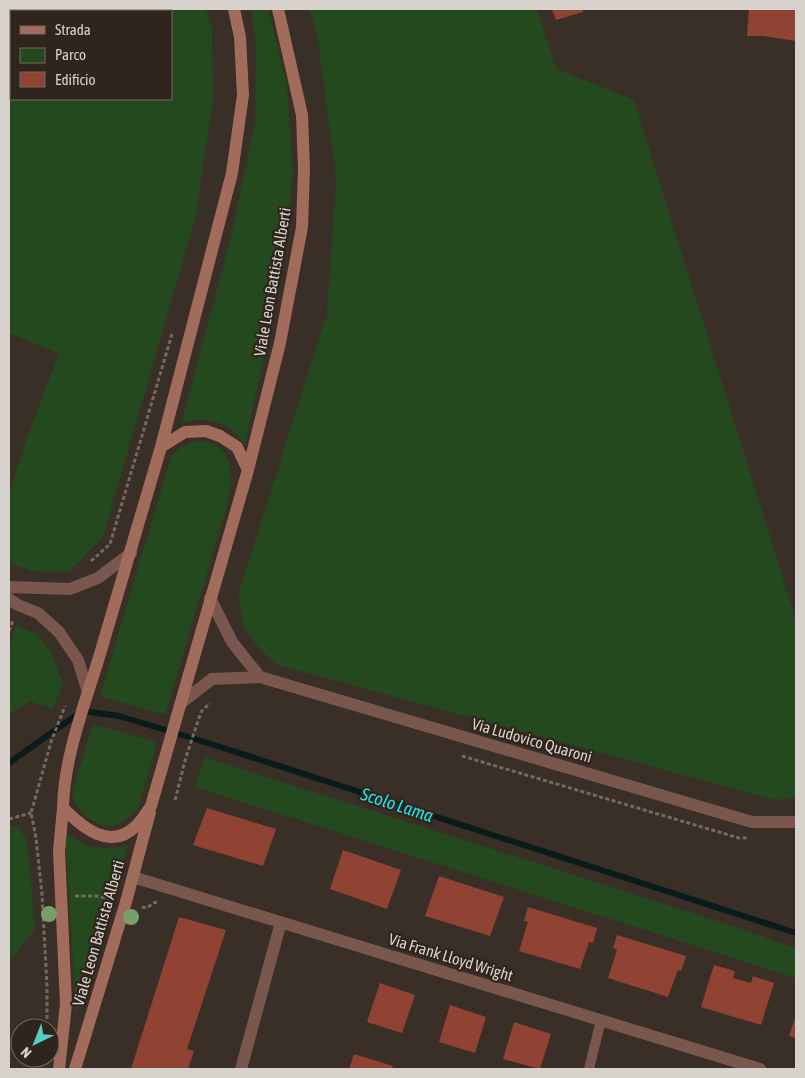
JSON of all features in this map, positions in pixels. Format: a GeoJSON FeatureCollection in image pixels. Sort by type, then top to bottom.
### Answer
{"type":"FeatureCollection","features":[{"type":"Feature","properties":{"kind":"main road"},"geometry":{"type":"LineString","coordinates":[[88,692],[131,553],[161,447],[232,172],[243,95],[240,37],[234,9]]}},
{"type":"Feature","properties":{"kind":"main road","name":"Viale Leon Battista Alberti"},"geometry":{"type":"LineString","coordinates":[[75,1069],[133,876],[165,755],[248,470],[280,343],[302,227],[304,169],[302,115],[278,9]]}},
{"type":"Feature","properties":{"kind":"main road"},"geometry":{"type":"LineString","coordinates":[[161,447],[185,432],[206,431],[220,436],[237,448],[248,470]]}},
{"type":"Feature","properties":{"kind":"main road","name":"Viale Leon Battista Alberti"},"geometry":{"type":"LineString","coordinates":[[59,1069],[66,1004],[58,851],[63,808],[63,789],[74,739],[88,692]]}},
{"type":"Feature","properties":{"kind":"main road"},"geometry":{"type":"LineString","coordinates":[[63,808],[80,824],[98,835],[120,836],[136,826],[151,806]]}},
{"type":"Feature","properties":{"kind":"street"},"geometry":{"type":"LineString","coordinates":[[9,587],[70,589],[98,578],[131,553]]}},
{"type":"Feature","properties":{"kind":"street"},"geometry":{"type":"LineString","coordinates":[[210,598],[232,642],[260,677]]}},
{"type":"Feature","properties":{"kind":"street"},"geometry":{"type":"LineString","coordinates":[[9,599],[38,613],[59,632],[78,660],[88,692]]}},
{"type":"Feature","properties":{"kind":"street","name":"Via Ludovico Quaroni"},"geometry":{"type":"LineString","coordinates":[[181,703],[212,679],[260,677],[752,822],[796,822]]}},
{"type":"Feature","properties":{"kind":"street","name":"Via Frank Lloyd Wright"},"geometry":{"type":"LineString","coordinates":[[133,876],[760,1069]]}},
{"type":"Feature","properties":{"kind":"street"},"geometry":{"type":"LineString","coordinates":[[241,1069],[281,922]]}},
{"type":"Feature","properties":{"kind":"lane"},"geometry":{"type":"LineString","coordinates":[[589,1069],[601,1020]]}},
{"type":"Feature","properties":{"kind":"path"},"geometry":{"type":"LineString","coordinates":[[90,562],[110,544],[172,334]]}},
{"type":"Feature","properties":{"kind":"path"},"geometry":{"type":"LineString","coordinates":[[9,631],[13,617]]}},
{"type":"Feature","properties":{"kind":"path"},"geometry":{"type":"LineString","coordinates":[[46,1018],[47,986],[42,894],[36,838],[31,813],[51,742],[68,698]]}},
{"type":"Feature","properties":{"kind":"path"},"geometry":{"type":"LineString","coordinates":[[175,800],[186,757],[202,712],[214,699]]}},
{"type":"Feature","properties":{"kind":"path"},"geometry":{"type":"LineString","coordinates":[[456,754],[739,838],[748,838]]}},
{"type":"Feature","properties":{"kind":"path"},"geometry":{"type":"LineString","coordinates":[[9,819],[31,813]]}},
{"type":"Feature","properties":{"kind":"path"},"geometry":{"type":"LineString","coordinates":[[73,896],[97,896],[110,899]]}},
{"type":"Feature","properties":{"kind":"path"},"geometry":{"type":"LineString","coordinates":[[135,904],[147,908],[153,903],[161,902]]}},
{"type":"Feature","properties":{"kind":"green space"},"geometry":{"type":"Polygon","coordinates":[[[206,9],[212,28],[213,98],[196,216],[103,537],[69,572],[31,571],[9,563],[9,494],[26,440],[59,353],[9,333],[9,83],[10,80],[10,100],[172,100],[172,10],[40,10],[206,9]]]}},
{"type":"Feature","properties":{"kind":"green space"},"geometry":{"type":"Polygon","coordinates":[[[251,9],[268,9],[287,85],[293,173],[279,286],[245,445],[231,428],[217,422],[192,420],[181,424],[231,236],[255,122],[256,48],[251,9]]]}},
{"type":"Feature","properties":{"kind":"green space"},"geometry":{"type":"Polygon","coordinates":[[[309,9],[537,9],[557,69],[634,100],[796,620],[796,797],[775,800],[278,665],[261,651],[244,628],[238,595],[327,313],[336,178],[317,34],[309,9]]]}},
{"type":"Feature","properties":{"kind":"green space"},"geometry":{"type":"Polygon","coordinates":[[[193,442],[209,442],[225,453],[231,479],[227,506],[165,715],[100,696],[171,457],[180,447],[193,442]]]}},
{"type":"Feature","properties":{"kind":"green space"},"geometry":{"type":"Polygon","coordinates":[[[16,625],[38,635],[51,652],[63,683],[53,709],[29,701],[9,715],[9,649],[16,625]]]}},
{"type":"Feature","properties":{"kind":"green space"},"geometry":{"type":"Polygon","coordinates":[[[93,724],[157,742],[138,809],[127,819],[116,825],[103,826],[86,817],[75,803],[72,793],[93,724]]]}},
{"type":"Feature","properties":{"kind":"green space"},"geometry":{"type":"Polygon","coordinates":[[[204,757],[730,925],[796,948],[796,978],[195,787],[204,757]]]}},
{"type":"Feature","properties":{"kind":"green space"},"geometry":{"type":"Polygon","coordinates":[[[17,826],[27,840],[35,929],[14,956],[9,958],[9,827],[17,826]]]}},
{"type":"Feature","properties":{"kind":"green space"},"geometry":{"type":"Polygon","coordinates":[[[65,832],[80,842],[95,847],[110,848],[128,845],[96,946],[81,1005],[76,1013],[65,832]]]}},
{"type":"Feature","properties":{"kind":"building"},"geometry":{"type":"Polygon","coordinates":[[[9,9],[31,9],[10,10],[9,22],[9,9]]]}},
{"type":"Feature","properties":{"kind":"building"},"geometry":{"type":"Polygon","coordinates":[[[552,9],[583,9],[583,12],[556,20],[552,9]]]}},
{"type":"Feature","properties":{"kind":"building"},"geometry":{"type":"Polygon","coordinates":[[[749,9],[796,9],[796,41],[763,36],[747,36],[749,9]]]}},
{"type":"Feature","properties":{"kind":"building"},"geometry":{"type":"Polygon","coordinates":[[[207,808],[276,829],[263,866],[193,845],[207,808]]]}},
{"type":"Feature","properties":{"kind":"building"},"geometry":{"type":"Polygon","coordinates":[[[343,850],[401,870],[387,909],[330,889],[343,850]]]}},
{"type":"Feature","properties":{"kind":"building"},"geometry":{"type":"Polygon","coordinates":[[[439,876],[504,897],[490,936],[425,916],[439,876]]]}},
{"type":"Feature","properties":{"kind":"building"},"geometry":{"type":"Polygon","coordinates":[[[528,907],[597,928],[593,943],[589,942],[580,969],[519,951],[528,922],[524,921],[528,907]]]}},
{"type":"Feature","properties":{"kind":"building"},"geometry":{"type":"Polygon","coordinates":[[[179,917],[226,930],[187,1049],[194,1051],[188,1069],[131,1069],[179,917]]]}},
{"type":"Feature","properties":{"kind":"building"},"geometry":{"type":"Polygon","coordinates":[[[617,935],[686,956],[681,971],[678,970],[668,997],[608,978],[617,950],[613,948],[617,935]]]}},
{"type":"Feature","properties":{"kind":"building"},"geometry":{"type":"Polygon","coordinates":[[[714,965],[735,971],[733,978],[751,983],[753,976],[774,983],[761,1025],[701,1007],[714,965]]]}},
{"type":"Feature","properties":{"kind":"building"},"geometry":{"type":"Polygon","coordinates":[[[380,983],[415,995],[402,1033],[367,1022],[380,983]]]}},
{"type":"Feature","properties":{"kind":"building"},"geometry":{"type":"Polygon","coordinates":[[[450,1005],[486,1017],[475,1053],[439,1042],[450,1005]]]}},
{"type":"Feature","properties":{"kind":"building"},"geometry":{"type":"Polygon","coordinates":[[[796,1016],[796,1038],[789,1036],[796,1016]]]}},
{"type":"Feature","properties":{"kind":"building"},"geometry":{"type":"Polygon","coordinates":[[[514,1022],[551,1034],[540,1069],[503,1059],[514,1022]]]}},
{"type":"Feature","properties":{"kind":"building"},"geometry":{"type":"Polygon","coordinates":[[[354,1054],[393,1066],[392,1069],[349,1069],[354,1054]]]}},
{"type":"Feature","properties":{"kind":"waterway","name":"Scolo Lama"},"geometry":{"type":"LineString","coordinates":[[9,763],[82,711],[119,716],[796,933]]}}]}
